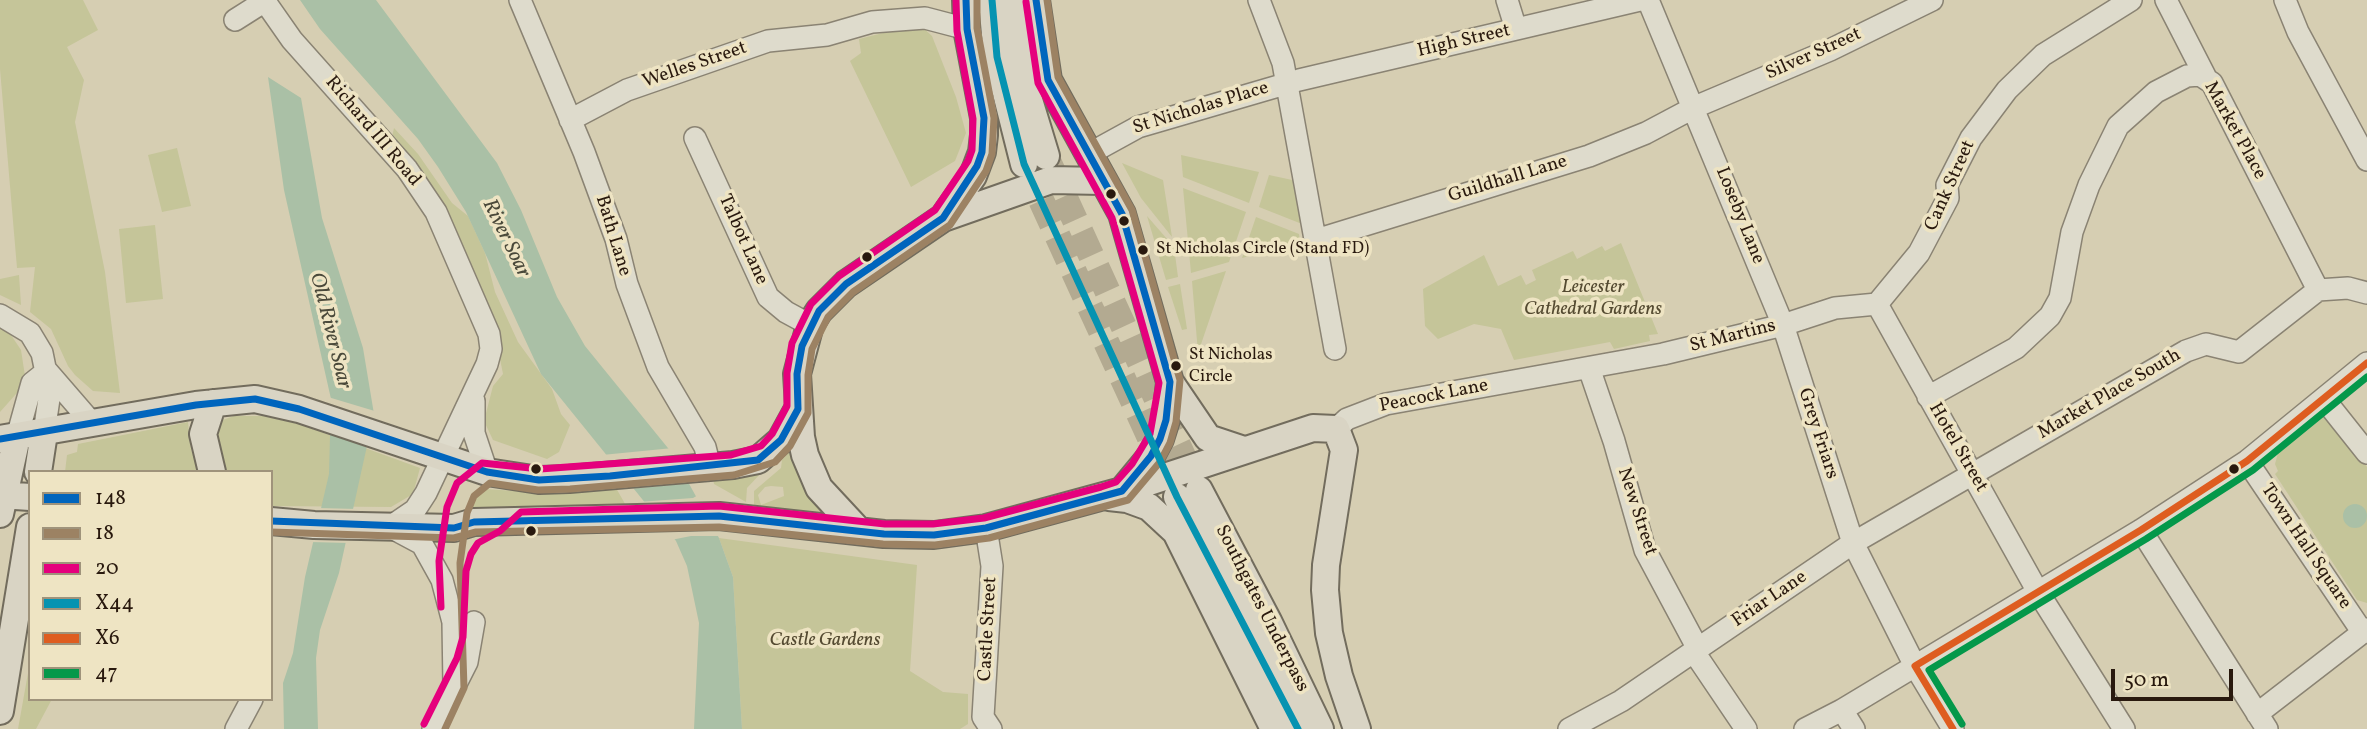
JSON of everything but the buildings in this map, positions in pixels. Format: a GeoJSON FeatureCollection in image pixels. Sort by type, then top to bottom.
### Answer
{"type":"FeatureCollection","features":[{"type":"Feature","properties":{"kind":"main road"},"geometry":{"type":"LineString","coordinates":[[943,218],[973,176],[982,152],[984,118],[967,29],[966,0]]}},
{"type":"Feature","properties":{"kind":"main road"},"geometry":{"type":"LineString","coordinates":[[992,0],[997,57],[1040,166]]}},
{"type":"Feature","properties":{"kind":"main road"},"geometry":{"type":"LineString","coordinates":[[1014,0],[1023,80],[1040,166]]}},
{"type":"Feature","properties":{"kind":"main road"},"geometry":{"type":"LineString","coordinates":[[1036,0],[1048,80],[1087,155],[1116,201],[1170,382],[1208,438],[1244,450]]}},
{"type":"Feature","properties":{"kind":"main road"},"geometry":{"type":"LineString","coordinates":[[858,530],[819,488],[804,455],[797,374],[810,325],[830,297],[846,284],[943,218],[1040,166],[1087,155]]}},
{"type":"Feature","properties":{"kind":"main road"},"geometry":{"type":"LineString","coordinates":[[1040,166],[1102,181]]}},
{"type":"Feature","properties":{"kind":"main road"},"geometry":{"type":"LineString","coordinates":[[273,521],[314,525],[453,528],[474,522],[719,516],[911,535],[986,528],[1113,494],[1160,439],[1166,420],[1170,382]]}},
{"type":"Feature","properties":{"kind":"main road"},"geometry":{"type":"LineString","coordinates":[[28,497],[1,501],[8,438],[213,403],[255,399],[327,418],[487,472],[538,480],[746,463],[767,455],[781,440],[798,409]]}},
{"type":"Feature","properties":{"kind":"main road"},"geometry":{"type":"LineString","coordinates":[[212,470],[203,434],[213,403]]}},
{"type":"Feature","properties":{"kind":"main road","name":"Peacock Lane"},"geometry":{"type":"LineString","coordinates":[[1113,494],[1229,458],[1244,450],[1313,428],[1336,429]]}},
{"type":"Feature","properties":{"kind":"main road"},"geometry":{"type":"LineString","coordinates":[[1336,429],[1344,450],[1326,565],[1325,590],[1339,676],[1357,729]]}},
{"type":"Feature","properties":{"kind":"main road"},"geometry":{"type":"LineString","coordinates":[[38,470],[44,433]]}},
{"type":"Feature","properties":{"kind":"main road"},"geometry":{"type":"LineString","coordinates":[[1113,494],[1149,507],[1176,532],[1273,729]]}},
{"type":"Feature","properties":{"kind":"main road","name":"Southgates Underpass"},"geometry":{"type":"LineString","coordinates":[[1298,729],[1188,494],[1320,729]]}},
{"type":"Feature","properties":{"kind":"main road"},"geometry":{"type":"LineString","coordinates":[[0,711],[25,586],[28,551]]}},
{"type":"Feature","properties":{"kind":"street","name":"Bath Lane"},"geometry":{"type":"LineString","coordinates":[[520,0],[616,239],[627,284],[658,367],[705,447],[699,468]]}},
{"type":"Feature","properties":{"kind":"street"},"geometry":{"type":"LineString","coordinates":[[1259,0],[1291,82]]}},
{"type":"Feature","properties":{"kind":"street"},"geometry":{"type":"LineString","coordinates":[[1507,0],[1516,29]]}},
{"type":"Feature","properties":{"kind":"street","name":"High Street"},"geometry":{"type":"LineString","coordinates":[[1291,82],[1640,0]]}},
{"type":"Feature","properties":{"kind":"street","name":"Loseby Lane"},"geometry":{"type":"LineString","coordinates":[[1648,0],[1695,107],[1783,325]]}},
{"type":"Feature","properties":{"kind":"street","name":"Silver Street"},"geometry":{"type":"LineString","coordinates":[[1695,107],[1869,36],[1932,0]]}},
{"type":"Feature","properties":{"kind":"street","name":"Cank Street"},"geometry":{"type":"LineString","coordinates":[[1877,304],[1919,253],[1936,225],[1948,198],[1948,185],[1965,135],[2043,55],[2131,0]]}},
{"type":"Feature","properties":{"kind":"street"},"geometry":{"type":"LineString","coordinates":[[2166,0],[2205,76]]}},
{"type":"Feature","properties":{"kind":"street"},"geometry":{"type":"LineString","coordinates":[[2285,0],[2310,56],[2367,160]]}},
{"type":"Feature","properties":{"kind":"street"},"geometry":{"type":"LineString","coordinates":[[235,20],[265,1]]}},
{"type":"Feature","properties":{"kind":"street","name":"Richard III Road"},"geometry":{"type":"LineString","coordinates":[[265,1],[292,40],[407,169],[436,212],[491,342],[489,357],[475,392],[415,510],[386,527]]}},
{"type":"Feature","properties":{"kind":"street","name":"Welles Street"},"geometry":{"type":"LineString","coordinates":[[570,120],[627,90],[768,41],[827,35],[872,22],[925,18],[967,29]]}},
{"type":"Feature","properties":{"kind":"street","name":"Market Place"},"geometry":{"type":"LineString","coordinates":[[1928,397],[2016,348],[2050,316],[2060,298],[2071,232],[2089,185],[2118,126],[2156,92],[2187,76],[2205,76],[2212,83],[2318,290]]}},
{"type":"Feature","properties":{"kind":"street","name":"St Nicholas Place"},"geometry":{"type":"LineString","coordinates":[[1087,155],[1138,127],[1291,82],[1335,349]]}},
{"type":"Feature","properties":{"kind":"street","name":"Guildhall Lane"},"geometry":{"type":"LineString","coordinates":[[1316,240],[1590,156],[1646,133],[1695,107]]}},
{"type":"Feature","properties":{"kind":"street","name":"Talbot Lane"},"geometry":{"type":"LineString","coordinates":[[695,138],[768,297],[786,312],[810,325]]}},
{"type":"Feature","properties":{"kind":"street"},"geometry":{"type":"LineString","coordinates":[[2318,290],[2348,288],[2367,293]]}},
{"type":"Feature","properties":{"kind":"street","name":"Market Place South"},"geometry":{"type":"LineString","coordinates":[[1972,473],[2198,345],[2239,352],[2318,290]]}},
{"type":"Feature","properties":{"kind":"street","name":"Hotel Street"},"geometry":{"type":"LineString","coordinates":[[1877,304],[2038,592],[2124,729]]}},
{"type":"Feature","properties":{"kind":"street","name":"St Martins"},"geometry":{"type":"LineString","coordinates":[[1589,368],[1783,325],[1835,308],[1877,304]]}},
{"type":"Feature","properties":{"kind":"street"},"geometry":{"type":"LineString","coordinates":[[0,315],[30,333],[42,353],[50,392],[44,433]]}},
{"type":"Feature","properties":{"kind":"street","name":"Grey Friars"},"geometry":{"type":"LineString","coordinates":[[1783,325],[1853,543],[1916,666],[1953,729]]}},
{"type":"Feature","properties":{"kind":"street"},"geometry":{"type":"LineString","coordinates":[[1805,729],[1842,710],[2141,530],[2248,461],[2367,363]]}},
{"type":"Feature","properties":{"kind":"street","name":"Peacock Lane"},"geometry":{"type":"LineString","coordinates":[[1336,429],[1347,419],[1386,404],[1589,368]]}},
{"type":"Feature","properties":{"kind":"street","name":"New Street"},"geometry":{"type":"LineString","coordinates":[[1589,368],[1614,441],[1645,550],[1696,650],[1746,729]]}},
{"type":"Feature","properties":{"kind":"street"},"geometry":{"type":"LineString","coordinates":[[47,371],[92,424]]}},
{"type":"Feature","properties":{"kind":"street"},"geometry":{"type":"LineString","coordinates":[[8,438],[32,383],[47,371]]}},
{"type":"Feature","properties":{"kind":"street","name":"Richard III Road"},"geometry":{"type":"LineString","coordinates":[[475,392],[474,433],[487,472]]}},
{"type":"Feature","properties":{"kind":"street"},"geometry":{"type":"LineString","coordinates":[[2324,399],[2367,453]]}},
{"type":"Feature","properties":{"kind":"street","name":"Town Hall Square"},"geometry":{"type":"LineString","coordinates":[[2248,461],[2365,631]]}},
{"type":"Feature","properties":{"kind":"street","name":"Friar Lane"},"geometry":{"type":"LineString","coordinates":[[1569,729],[1621,701],[1853,543],[1972,473]]}},
{"type":"Feature","properties":{"kind":"street"},"geometry":{"type":"LineString","coordinates":[[386,527],[422,544],[442,580],[453,622],[454,686]]}},
{"type":"Feature","properties":{"kind":"street","name":"Castle Street"},"geometry":{"type":"LineString","coordinates":[[986,528],[992,566],[983,717],[991,729]]}},
{"type":"Feature","properties":{"kind":"street"},"geometry":{"type":"LineString","coordinates":[[2141,530],[2262,721],[2365,631]]}},
{"type":"Feature","properties":{"kind":"street"},"geometry":{"type":"LineString","coordinates":[[433,729],[467,662],[474,622]]}},
{"type":"Feature","properties":{"kind":"street"},"geometry":{"type":"LineString","coordinates":[[236,729],[251,701]]}},
{"type":"Feature","properties":{"kind":"street"},"geometry":{"type":"LineString","coordinates":[[1842,710],[1854,729]]}},
{"type":"Feature","properties":{"kind":"green space"},"geometry":{"type":"Polygon","coordinates":[[[0,0],[83,0],[98,30],[67,47],[84,80],[75,122],[105,272],[120,393],[93,391],[75,375],[51,329],[30,312],[35,267],[17,268],[0,69],[0,0]]]}},
{"type":"Feature","properties":{"kind":"green space"},"geometry":{"type":"Polygon","coordinates":[[[919,24],[932,36],[956,97],[966,133],[955,161],[911,187],[850,61],[861,53],[859,39],[919,24]]]}},
{"type":"Feature","properties":{"kind":"green space"},"geometry":{"type":"Polygon","coordinates":[[[394,128],[418,154],[452,203],[468,216],[485,253],[495,292],[518,342],[552,389],[561,414],[570,425],[559,452],[547,459],[493,440],[484,421],[493,386],[503,374],[499,354],[392,137],[394,128]]]}},
{"type":"Feature","properties":{"kind":"green space"},"geometry":{"type":"Polygon","coordinates":[[[177,148],[191,206],[162,212],[148,155],[177,148]]]}},
{"type":"Feature","properties":{"kind":"green space"},"geometry":{"type":"Polygon","coordinates":[[[1181,155],[1259,172],[1249,203],[1183,177],[1181,155]]]}},
{"type":"Feature","properties":{"kind":"green space"},"geometry":{"type":"Polygon","coordinates":[[[1122,163],[1163,180],[1172,237],[1141,198],[1122,163]]]}},
{"type":"Feature","properties":{"kind":"green space"},"geometry":{"type":"Polygon","coordinates":[[[1269,175],[1297,181],[1302,224],[1259,207],[1269,175]]]}},
{"type":"Feature","properties":{"kind":"green space"},"geometry":{"type":"Polygon","coordinates":[[[1183,188],[1246,212],[1229,262],[1191,273],[1183,188]]]}},
{"type":"Feature","properties":{"kind":"green space"},"geometry":{"type":"Polygon","coordinates":[[[1147,216],[1174,247],[1178,277],[1166,280],[1147,216]]]}},
{"type":"Feature","properties":{"kind":"green space"},"geometry":{"type":"Polygon","coordinates":[[[1256,217],[1299,234],[1300,242],[1242,258],[1256,217]]]}},
{"type":"Feature","properties":{"kind":"green space"},"geometry":{"type":"Polygon","coordinates":[[[155,225],[163,299],[126,303],[119,229],[155,225]]]}},
{"type":"Feature","properties":{"kind":"green space","name":"Leicester Cathedral Gardens"},"geometry":{"type":"Polygon","coordinates":[[[1621,243],[1658,334],[1649,335],[1650,341],[1614,349],[1610,342],[1514,360],[1501,329],[1474,324],[1438,339],[1425,326],[1423,289],[1484,255],[1498,286],[1521,275],[1526,285],[1536,280],[1532,270],[1573,251],[1577,259],[1602,246],[1605,251],[1621,243]]]}},
{"type":"Feature","properties":{"kind":"green space"},"geometry":{"type":"Polygon","coordinates":[[[1226,271],[1198,353],[1192,281],[1226,271]]]}},
{"type":"Feature","properties":{"kind":"green space"},"geometry":{"type":"Polygon","coordinates":[[[19,275],[21,305],[0,295],[0,279],[19,275]]]}},
{"type":"Feature","properties":{"kind":"green space"},"geometry":{"type":"Polygon","coordinates":[[[1180,284],[1187,329],[1182,330],[1168,287],[1180,284]]]}},
{"type":"Feature","properties":{"kind":"green space"},"geometry":{"type":"Polygon","coordinates":[[[0,325],[9,332],[21,350],[25,376],[24,385],[0,412],[0,325]]]}},
{"type":"Feature","properties":{"kind":"green space"},"geometry":{"type":"Polygon","coordinates":[[[2327,413],[2367,467],[2367,603],[2357,600],[2275,474],[2278,471],[2275,464],[2278,453],[2327,413]]]}},
{"type":"Feature","properties":{"kind":"green space"},"geometry":{"type":"Polygon","coordinates":[[[234,416],[263,416],[299,424],[420,468],[413,494],[391,507],[273,506],[273,470],[219,470],[209,440],[217,422],[234,416]]]}},
{"type":"Feature","properties":{"kind":"green space"},"geometry":{"type":"Polygon","coordinates":[[[188,422],[191,450],[199,470],[65,470],[67,455],[77,452],[78,444],[188,422]]]}},
{"type":"Feature","properties":{"kind":"green space"},"geometry":{"type":"Polygon","coordinates":[[[791,450],[807,490],[829,518],[754,510],[754,491],[781,468],[782,460],[791,450]],[[765,487],[758,495],[761,505],[784,496],[783,487],[765,487]]]}},
{"type":"Feature","properties":{"kind":"green space"},"geometry":{"type":"Polygon","coordinates":[[[762,472],[747,488],[746,502],[714,484],[713,479],[762,472]]]}},
{"type":"Feature","properties":{"kind":"green space"},"geometry":{"type":"Polygon","coordinates":[[[616,488],[628,509],[471,511],[467,506],[486,489],[559,494],[616,488]]]}},
{"type":"Feature","properties":{"kind":"green space","name":"Castle Gardens"},"geometry":{"type":"Polygon","coordinates":[[[719,538],[917,565],[910,671],[943,692],[968,694],[968,724],[960,729],[742,729],[733,577],[719,538]]]}},
{"type":"Feature","properties":{"kind":"green space"},"geometry":{"type":"Polygon","coordinates":[[[28,673],[28,701],[51,701],[36,729],[18,729],[28,673]]]}},
{"type":"Feature","properties":{"kind":"water","name":"River Soar"},"geometry":{"type":"Polygon","coordinates":[[[300,0],[376,0],[497,163],[521,210],[557,297],[585,346],[672,453],[719,538],[733,577],[742,729],[694,729],[699,623],[687,566],[676,541],[541,374],[466,212],[438,167],[418,139],[320,29],[300,0]]]}},
{"type":"Feature","properties":{"kind":"water","name":"Old River Soar"},"geometry":{"type":"Polygon","coordinates":[[[268,77],[301,98],[322,218],[363,348],[374,414],[339,573],[320,630],[316,658],[318,729],[284,729],[283,683],[293,653],[305,577],[329,474],[331,399],[284,190],[268,77]]]}},
{"type":"Feature","properties":{"kind":"water"},"geometry":{"type":"Polygon","coordinates":[[[2355,504],[2363,508],[2367,516],[2363,524],[2355,528],[2347,524],[2343,516],[2347,508],[2355,504]]]}},
{"type":"Feature","properties":{"kind":"pier"},"geometry":{"type":"Polygon","coordinates":[[[328,397],[378,412],[371,449],[327,432],[328,397]]]}},
{"type":"Feature","properties":{"kind":"pier"},"geometry":{"type":"Polygon","coordinates":[[[673,448],[694,483],[628,489],[602,455],[673,448]]]}},
{"type":"Feature","properties":{"kind":"pier"},"geometry":{"type":"Polygon","coordinates":[[[700,494],[722,536],[691,536],[671,540],[638,502],[693,498],[700,494]]]}},
{"type":"Feature","properties":{"kind":"pier"},"geometry":{"type":"Polygon","coordinates":[[[318,508],[357,509],[349,543],[310,542],[318,508]]]}},
{"type":"Feature","properties":{"kind":"tunnel"},"geometry":{"type":"LineString","coordinates":[[1048,161],[1198,489]]}},
{"type":"Feature","properties":{"kind":"tunnel"},"geometry":{"type":"LineString","coordinates":[[1025,165],[1162,464]]}},
{"type":"Feature","properties":{"kind":"transit line","name":"20"},"geometry":{"type":"LineString","coordinates":[[441,607],[439,561],[447,507],[457,483],[482,463],[540,469],[731,455],[761,446],[772,434],[787,406],[787,373],[792,343],[811,304],[839,276],[935,210],[968,161],[972,150],[973,119],[957,31],[956,0]]}},
{"type":"Feature","properties":{"kind":"transit line","name":"148"},"geometry":{"type":"LineString","coordinates":[[0,439],[196,405],[255,399],[299,409],[487,472],[539,480],[610,476],[758,460],[781,440],[798,409],[797,374],[802,346],[819,311],[846,284],[943,218],[977,166],[982,152],[984,118],[967,29],[966,0]]}},
{"type":"Feature","properties":{"kind":"transit line","name":"18"},"geometry":{"type":"LineString","coordinates":[[445,729],[464,688],[460,563],[467,513],[474,496],[490,483],[538,490],[570,489],[734,475],[775,462],[790,446],[808,413],[808,375],[812,349],[828,317],[853,292],[950,225],[986,171],[992,154],[994,118],[977,28],[977,0]]}},
{"type":"Feature","properties":{"kind":"transit line","name":"X44"},"geometry":{"type":"LineString","coordinates":[[992,0],[997,57],[1024,164],[1177,497],[1298,729]]}},
{"type":"Feature","properties":{"kind":"transit line","name":"148"},"geometry":{"type":"LineString","coordinates":[[273,521],[454,528],[474,522],[719,516],[884,534],[934,535],[986,528],[1122,491],[1151,456],[1160,439],[1166,420],[1170,382],[1122,214],[1048,80],[1036,0]]}},
{"type":"Feature","properties":{"kind":"transit line","name":"18"},"geometry":{"type":"LineString","coordinates":[[273,532],[454,538],[476,532],[719,527],[883,544],[935,545],[989,538],[1128,500],[1160,462],[1170,443],[1176,422],[1180,380],[1132,210],[1058,77],[1047,0]]}},
{"type":"Feature","properties":{"kind":"transit line","name":"20"},"geometry":{"type":"LineString","coordinates":[[424,724],[457,658],[463,637],[466,571],[471,554],[478,543],[500,531],[521,512],[719,506],[885,524],[933,524],[984,518],[1101,487],[1116,482],[1132,464],[1150,434],[1159,383],[1112,218],[1038,83],[1026,2]]}},
{"type":"Feature","properties":{"kind":"transit line","name":"X6"},"geometry":{"type":"LineString","coordinates":[[1953,729],[1915,666],[2141,530],[2247,461],[2367,363]]}},
{"type":"Feature","properties":{"kind":"transit line","name":"47"},"geometry":{"type":"LineString","coordinates":[[1962,724],[1929,670],[2146,539],[2253,470],[2367,377]]}},
{"type":"Feature","properties":{"kind":"place","name":"St Nicholas Circle (Stand FD)"},"geometry":{"type":"Point","coordinates":[1143,250]}},
{"type":"Feature","properties":{"kind":"place","name":"St Nicholas Circle"},"geometry":{"type":"Point","coordinates":[1176,366]}}]}
